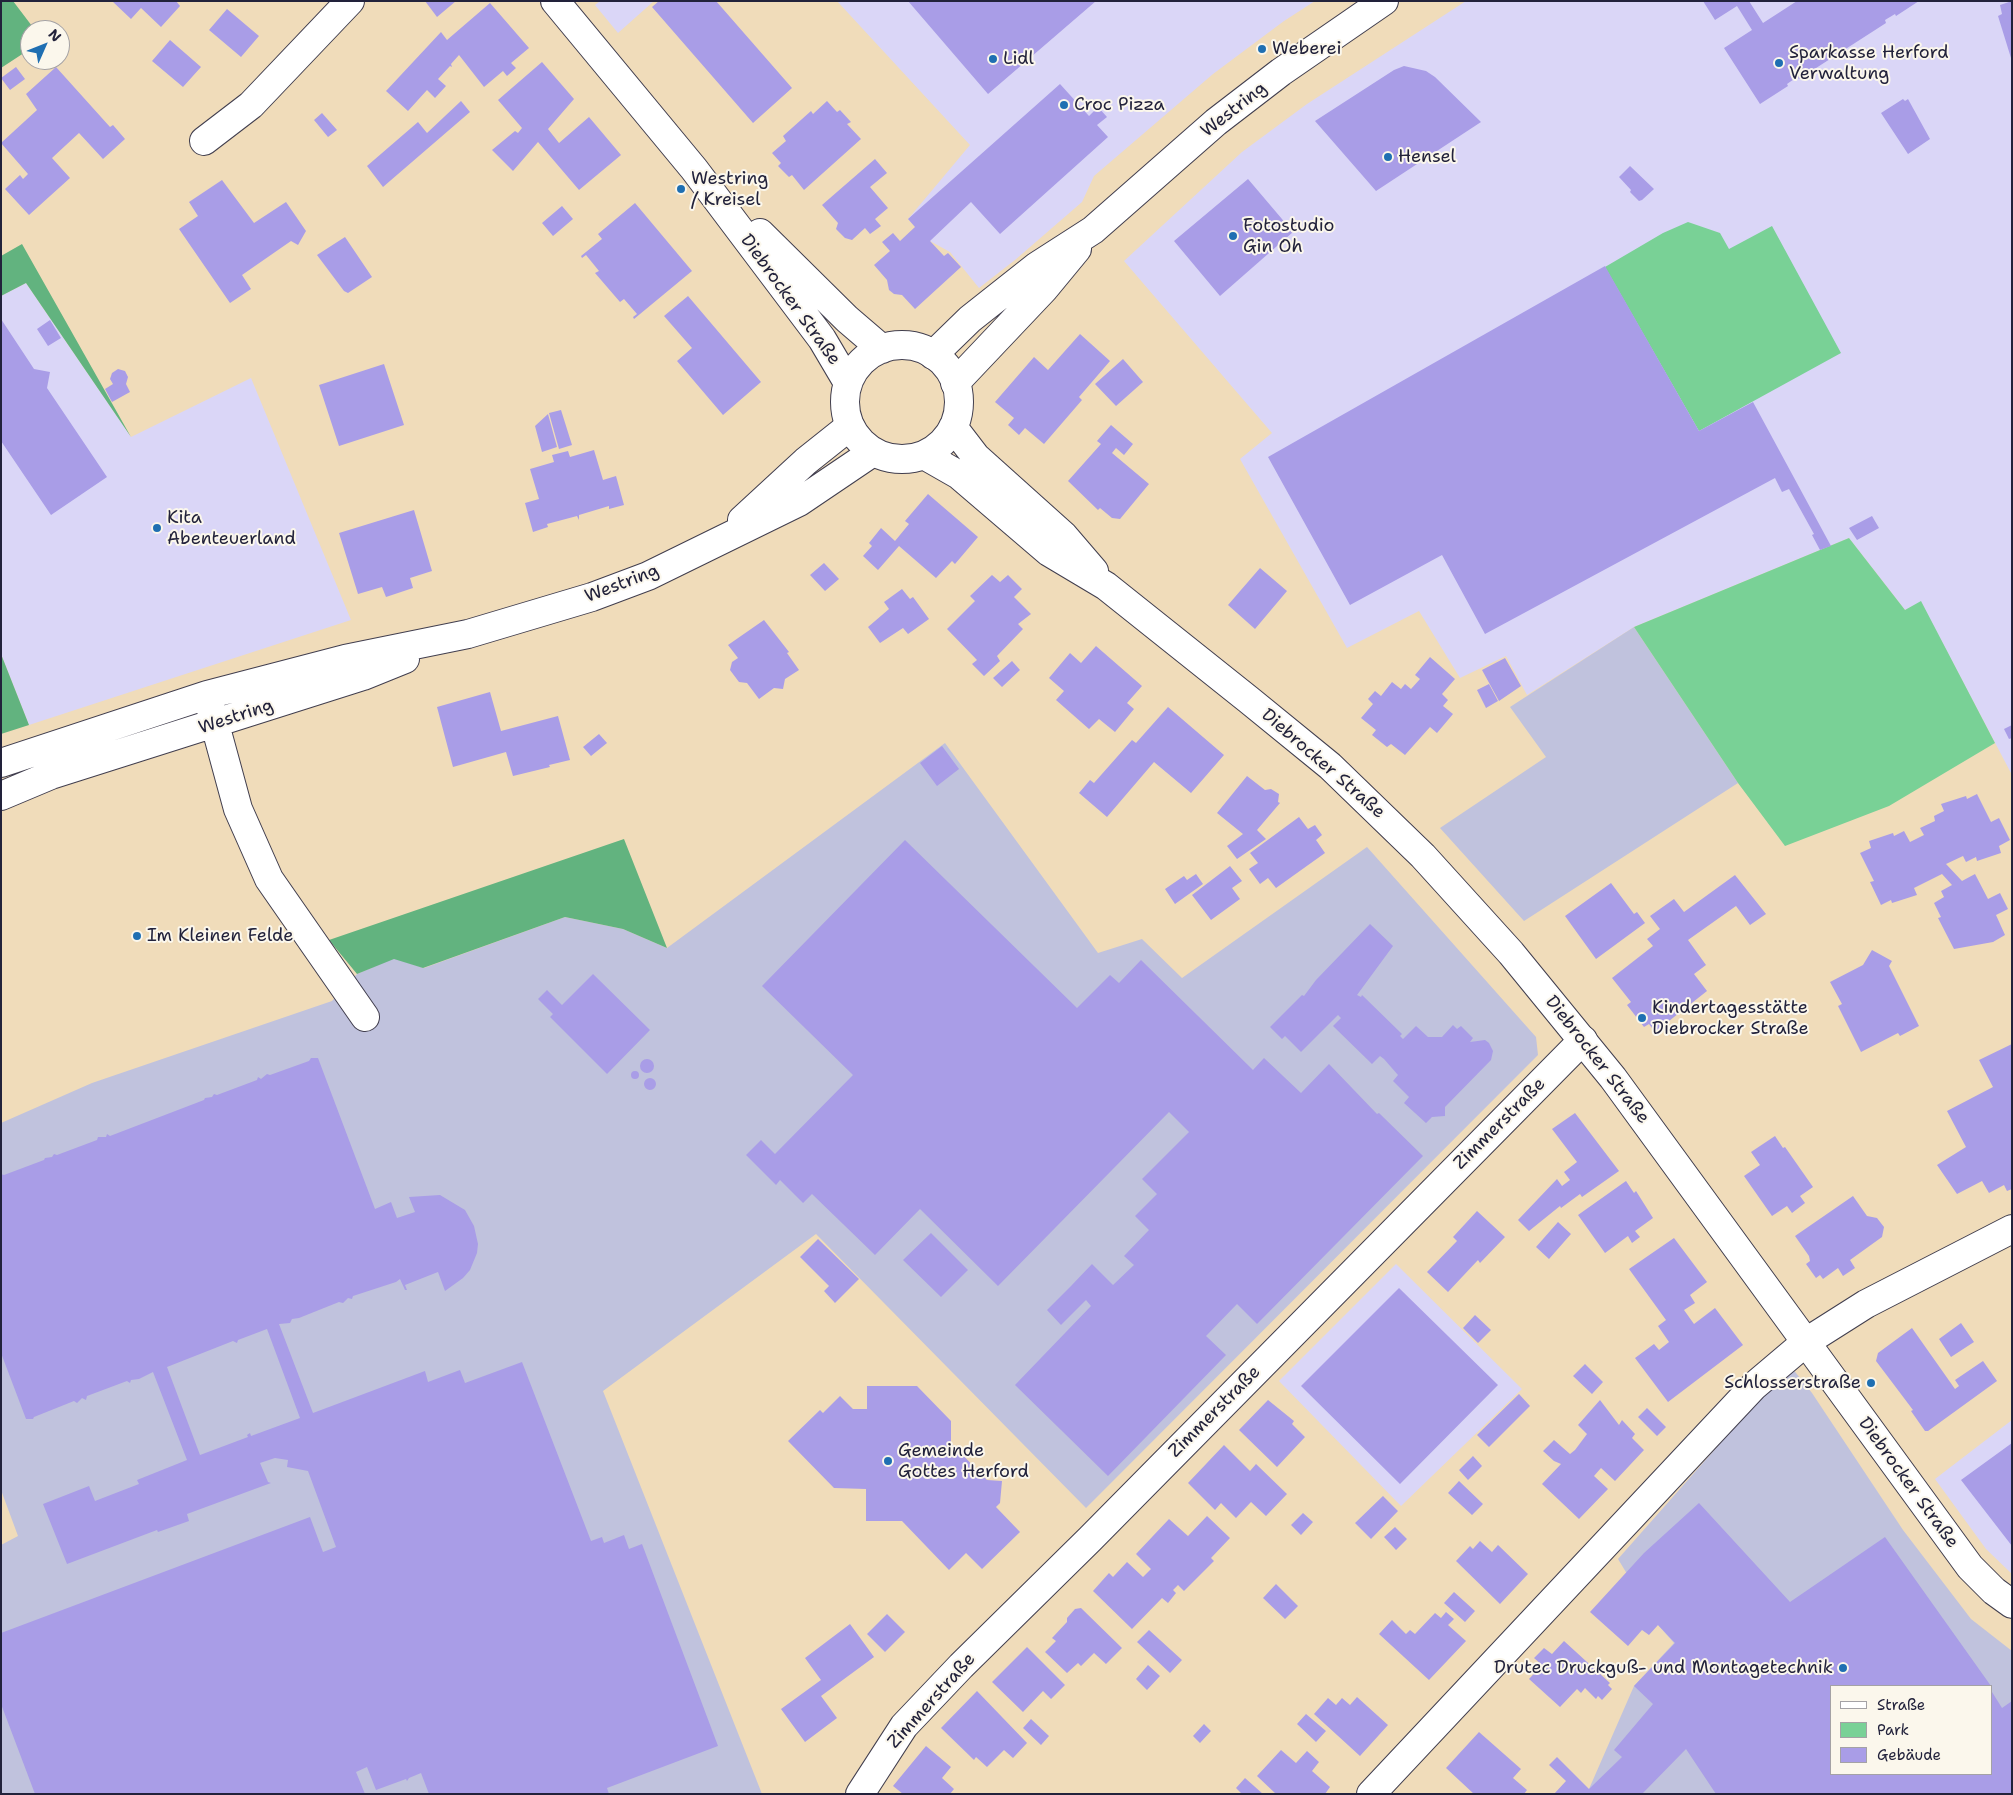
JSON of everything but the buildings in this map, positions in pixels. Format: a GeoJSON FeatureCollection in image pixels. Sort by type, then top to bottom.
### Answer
{"type":"FeatureCollection","features":[{"type":"Feature","properties":{"kind":"street"},"geometry":{"type":"LineString","coordinates":[[204,141],[251,105],[350,1]]}},
{"type":"Feature","properties":{"kind":"street","name":"Diebrocker Straße"},"geometry":{"type":"LineString","coordinates":[[554,1],[694,169],[822,339],[848,383]]}},
{"type":"Feature","properties":{"kind":"street","name":"Westring"},"geometry":{"type":"LineString","coordinates":[[933,354],[970,319],[1037,266],[1093,230],[1216,122],[1281,72],[1384,1]]}},
{"type":"Feature","properties":{"kind":"street","name":"Diebrocker Straße"},"geometry":{"type":"LineString","coordinates":[[694,169],[847,319],[882,349]]}},
{"type":"Feature","properties":{"kind":"street","name":"Westring"},"geometry":{"type":"LineString","coordinates":[[955,383],[1044,289],[1093,230]]}},
{"type":"Feature","properties":{"kind":"street"},"geometry":{"type":"LineString","coordinates":[[900,345],[917,347],[933,354],[946,367],[955,383],[959,398],[958,413],[953,427],[941,444],[924,455],[902,460],[873,452],[859,440],[850,426],[845,402],[848,383],[856,368],[868,356],[882,349],[900,345]]}},
{"type":"Feature","properties":{"kind":"street","name":"Westring"},"geometry":{"type":"LineString","coordinates":[[715,544],[806,461],[850,426]]}},
{"type":"Feature","properties":{"kind":"street","name":"Diebrocker Straße"},"geometry":{"type":"LineString","coordinates":[[953,427],[976,457],[1064,536],[1106,586]]}},
{"type":"Feature","properties":{"kind":"street","name":"Westring"},"geometry":{"type":"LineString","coordinates":[[1,796],[51,775],[363,676],[468,634],[592,597],[648,576],[799,502],[873,452]]}},
{"type":"Feature","properties":{"kind":"street","name":"Diebrocker Straße"},"geometry":{"type":"LineString","coordinates":[[924,455],[959,475],[1049,552],[1106,586],[1330,766],[1389,821],[1423,856],[1510,953],[1583,1040],[1671,1155],[1970,1567],[1994,1591],[2012,1604]]}},
{"type":"Feature","properties":{"kind":"street","name":"Westring"},"geometry":{"type":"LineString","coordinates":[[1,763],[207,695],[346,658],[468,634]]}},
{"type":"Feature","properties":{"kind":"street"},"geometry":{"type":"LineString","coordinates":[[207,695],[238,809],[268,878],[365,1017]]}},
{"type":"Feature","properties":{"kind":"street","name":"Zimmerstraße"},"geometry":{"type":"LineString","coordinates":[[860,1794],[904,1726],[961,1666],[1097,1532],[1583,1040]]}},
{"type":"Feature","properties":{"kind":"street"},"geometry":{"type":"LineString","coordinates":[[1371,1794],[1754,1386],[1806,1342],[1866,1304],[2012,1229]]}},
{"type":"Feature","properties":{"kind":"shaded area"},"geometry":{"type":"Polygon","coordinates":[[[600,1],[654,1],[618,33],[595,5],[600,1]]]}},
{"type":"Feature","properties":{"kind":"shaded area"},"geometry":{"type":"Polygon","coordinates":[[[837,1],[1315,1],[1284,21],[1213,74],[1094,176],[1082,202],[1015,260],[979,288],[950,252],[930,241],[908,219],[970,145],[837,1]]]}},
{"type":"Feature","properties":{"kind":"shaded area"},"geometry":{"type":"Polygon","coordinates":[[[1466,1],[2012,1],[2012,775],[1921,602],[1905,610],[1849,538],[1634,627],[1527,695],[1506,656],[1460,678],[1419,611],[1347,648],[1240,459],[1272,433],[1124,261],[1242,152],[1307,104],[1466,1]]]}},
{"type":"Feature","properties":{"kind":"shaded area","name":"Kita Abenteuerland"},"geometry":{"type":"Polygon","coordinates":[[[26,283],[131,437],[251,378],[351,620],[29,725],[1,654],[1,296],[26,283]]]}},
{"type":"Feature","properties":{"kind":"shaded area"},"geometry":{"type":"Polygon","coordinates":[[[1634,627],[1738,783],[1524,921],[1440,828],[1546,757],[1510,707],[1634,627]]]}},
{"type":"Feature","properties":{"kind":"shaded area"},"geometry":{"type":"Polygon","coordinates":[[[945,743],[1098,953],[1142,939],[1182,978],[1367,847],[1536,1037],[1538,1055],[1086,1508],[816,1234],[603,1391],[762,1794],[1,1794],[1,1545],[18,1536],[1,1490],[1,1123],[92,1083],[332,1001],[357,974],[394,958],[424,968],[565,917],[623,929],[667,948],[945,743]]]}},
{"type":"Feature","properties":{"kind":"shaded area"},"geometry":{"type":"Polygon","coordinates":[[[1396,1264],[1522,1389],[1401,1506],[1279,1381],[1396,1264]]]}},
{"type":"Feature","properties":{"kind":"shaded area"},"geometry":{"type":"Polygon","coordinates":[[[1792,1368],[1812,1393],[1903,1530],[1971,1619],[2012,1651],[2012,1794],[1585,1794],[1589,1789],[1634,1686],[1674,1643],[1658,1625],[1618,1559],[1763,1395],[1792,1368]]]}},
{"type":"Feature","properties":{"kind":"shaded area"},"geometry":{"type":"Polygon","coordinates":[[[2012,1420],[2012,1574],[1986,1549],[1935,1479],[2012,1420]]]}},
{"type":"Feature","properties":{"kind":"green space"},"geometry":{"type":"Polygon","coordinates":[[[1,1],[13,1],[27,20],[20,20],[20,56],[1,68],[1,1]]]}},
{"type":"Feature","properties":{"kind":"green space"},"geometry":{"type":"Polygon","coordinates":[[[1688,222],[1720,233],[1729,249],[1772,226],[1841,353],[1699,431],[1605,267],[1663,233],[1688,222]]]}},
{"type":"Feature","properties":{"kind":"green space"},"geometry":{"type":"Polygon","coordinates":[[[22,244],[131,437],[26,283],[1,296],[1,256],[22,244]]]}},
{"type":"Feature","properties":{"kind":"green space"},"geometry":{"type":"Polygon","coordinates":[[[1849,538],[1905,610],[1921,601],[1995,743],[1889,806],[1785,846],[1738,783],[1634,627],[1849,538]]]}},
{"type":"Feature","properties":{"kind":"green space"},"geometry":{"type":"Polygon","coordinates":[[[1,654],[29,725],[1,734],[1,654]]]}},
{"type":"Feature","properties":{"kind":"green space"},"geometry":{"type":"Polygon","coordinates":[[[624,839],[667,948],[623,929],[565,917],[423,968],[394,959],[357,974],[329,940],[624,839]]]}},
{"type":"Feature","properties":{"kind":"place","name":"Weberei"},"geometry":{"type":"Point","coordinates":[1262,49]}},
{"type":"Feature","properties":{"kind":"place","name":"Lidl"},"geometry":{"type":"Point","coordinates":[993,59]}},
{"type":"Feature","properties":{"kind":"place","name":"Sparkasse Herford Verwaltung"},"geometry":{"type":"Point","coordinates":[1779,63]}},
{"type":"Feature","properties":{"kind":"place","name":"Croc Pizza"},"geometry":{"type":"Point","coordinates":[1064,105]}},
{"type":"Feature","properties":{"kind":"place","name":"Hensel"},"geometry":{"type":"Point","coordinates":[1388,157]}},
{"type":"Feature","properties":{"kind":"place","name":"Westring / Kreisel"},"geometry":{"type":"Point","coordinates":[681,189]}},
{"type":"Feature","properties":{"kind":"place","name":"Fotostudio Gin Oh"},"geometry":{"type":"Point","coordinates":[1233,236]}},
{"type":"Feature","properties":{"kind":"place","name":"Kita Abenteuerland"},"geometry":{"type":"Point","coordinates":[157,528]}},
{"type":"Feature","properties":{"kind":"place","name":"Im Kleinen Felde"},"geometry":{"type":"Point","coordinates":[137,936]}},
{"type":"Feature","properties":{"kind":"place","name":"Kindertagesstätte Diebrocker Straße"},"geometry":{"type":"Point","coordinates":[1642,1018]}},
{"type":"Feature","properties":{"kind":"place","name":"Schlosserstraße"},"geometry":{"type":"Point","coordinates":[1871,1383]}},
{"type":"Feature","properties":{"kind":"place","name":"Gemeinde Gottes Herford"},"geometry":{"type":"Point","coordinates":[888,1461]}},
{"type":"Feature","properties":{"kind":"place","name":"Drutec Druckguß- und Montagetechnik"},"geometry":{"type":"Point","coordinates":[1843,1668]}}]}
